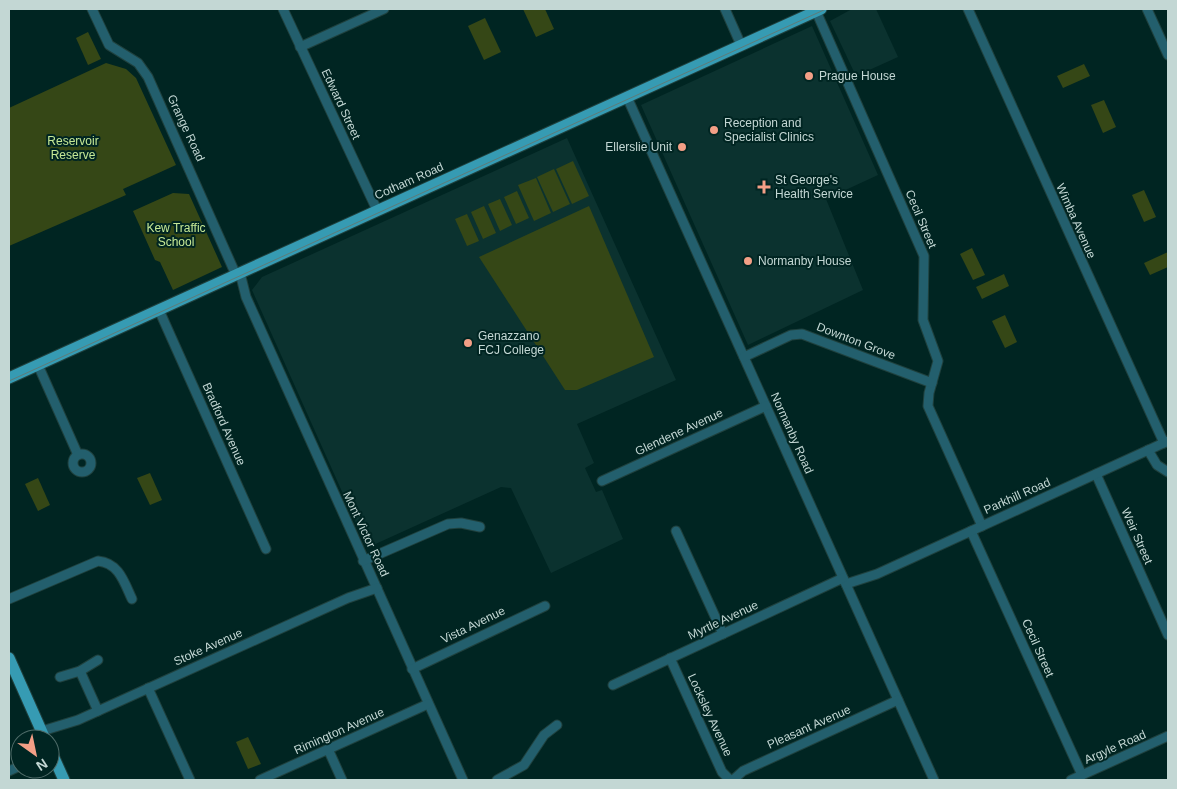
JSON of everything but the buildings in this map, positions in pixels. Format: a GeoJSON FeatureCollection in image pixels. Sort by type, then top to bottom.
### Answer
{"type":"FeatureCollection","features":[{"type":"Feature","properties":{"kind":"main road","name":"Cotham Road"},"geometry":{"type":"LineString","coordinates":[[9,378],[818,10]]}},
{"type":"Feature","properties":{"kind":"main road"},"geometry":{"type":"LineString","coordinates":[[9,658],[41,729]]}},
{"type":"Feature","properties":{"kind":"street","name":"Grange Road"},"geometry":{"type":"LineString","coordinates":[[92,9],[109,45],[138,63],[148,77],[236,275]]}},
{"type":"Feature","properties":{"kind":"street","name":"Edward Street"},"geometry":{"type":"LineString","coordinates":[[283,9],[377,210]]}},
{"type":"Feature","properties":{"kind":"street"},"geometry":{"type":"LineString","coordinates":[[300,47],[384,9]]}},
{"type":"Feature","properties":{"kind":"street"},"geometry":{"type":"LineString","coordinates":[[725,9],[741,45]]}},
{"type":"Feature","properties":{"kind":"street","name":"Wimba Avenue"},"geometry":{"type":"LineString","coordinates":[[968,9],[1051,197],[1166,442]]}},
{"type":"Feature","properties":{"kind":"street"},"geometry":{"type":"LineString","coordinates":[[1148,9],[1168,55]]}},
{"type":"Feature","properties":{"kind":"street","name":"Cecil Street"},"geometry":{"type":"LineString","coordinates":[[818,10],[924,256],[923,320],[938,362],[928,406],[982,526]]}},
{"type":"Feature","properties":{"kind":"street","name":"Normanby Road"},"geometry":{"type":"LineString","coordinates":[[627,96],[934,780]]}},
{"type":"Feature","properties":{"kind":"street","name":"Mont Victor Road"},"geometry":{"type":"LineString","coordinates":[[236,275],[463,780]]}},
{"type":"Feature","properties":{"kind":"street","name":"Bradford Avenue"},"geometry":{"type":"LineString","coordinates":[[159,310],[266,549]]}},
{"type":"Feature","properties":{"kind":"street","name":"Downton Grove"},"geometry":{"type":"LineString","coordinates":[[744,357],[791,335],[802,334],[932,383]]}},
{"type":"Feature","properties":{"kind":"street"},"geometry":{"type":"LineString","coordinates":[[38,365],[78,455]]}},
{"type":"Feature","properties":{"kind":"street","name":"Glendene Avenue"},"geometry":{"type":"LineString","coordinates":[[602,481],[766,406]]}},
{"type":"Feature","properties":{"kind":"street","name":"Parkhill Road"},"geometry":{"type":"LineString","coordinates":[[846,584],[877,574],[1166,442]]}},
{"type":"Feature","properties":{"kind":"street"},"geometry":{"type":"LineString","coordinates":[[1152,449],[1157,465],[1168,471]]}},
{"type":"Feature","properties":{"kind":"street","name":"Weir Street"},"geometry":{"type":"LineString","coordinates":[[1096,474],[1168,635]]}},
{"type":"Feature","properties":{"kind":"street"},"geometry":{"type":"LineString","coordinates":[[363,561],[448,524],[461,523],[480,527]]}},
{"type":"Feature","properties":{"kind":"street"},"geometry":{"type":"LineString","coordinates":[[676,531],[723,634]]}},
{"type":"Feature","properties":{"kind":"street","name":"Cecil Street"},"geometry":{"type":"LineString","coordinates":[[971,531],[1078,778]]}},
{"type":"Feature","properties":{"kind":"street"},"geometry":{"type":"LineString","coordinates":[[9,599],[98,561],[109,563],[117,569],[132,599]]}},
{"type":"Feature","properties":{"kind":"street","name":"Myrtle Avenue"},"geometry":{"type":"LineString","coordinates":[[613,685],[723,634],[846,584]]}},
{"type":"Feature","properties":{"kind":"street","name":"Stoke Avenue"},"geometry":{"type":"LineString","coordinates":[[59,729],[375,585]]}},
{"type":"Feature","properties":{"kind":"street","name":"Vista Avenue"},"geometry":{"type":"LineString","coordinates":[[412,669],[545,606]]}},
{"type":"Feature","properties":{"kind":"street","name":"Locksley Avenue"},"geometry":{"type":"LineString","coordinates":[[670,658],[722,772],[732,780]]}},
{"type":"Feature","properties":{"kind":"street"},"geometry":{"type":"LineString","coordinates":[[60,677],[80,671],[98,660]]}},
{"type":"Feature","properties":{"kind":"street"},"geometry":{"type":"LineString","coordinates":[[80,671],[98,711]]}},
{"type":"Feature","properties":{"kind":"street"},"geometry":{"type":"LineString","coordinates":[[148,688],[190,780]]}},
{"type":"Feature","properties":{"kind":"street","name":"Pleasant Avenue"},"geometry":{"type":"LineString","coordinates":[[732,780],[743,770],[898,700]]}},
{"type":"Feature","properties":{"kind":"street","name":"Rimington Avenue"},"geometry":{"type":"LineString","coordinates":[[260,780],[428,704]]}},
{"type":"Feature","properties":{"kind":"street"},"geometry":{"type":"LineString","coordinates":[[497,780],[524,765],[544,735],[557,726]]}},
{"type":"Feature","properties":{"kind":"street","name":"Argyle Road"},"geometry":{"type":"LineString","coordinates":[[1078,778],[1168,736]]}},
{"type":"Feature","properties":{"kind":"street"},"geometry":{"type":"LineString","coordinates":[[328,749],[342,780]]}},
{"type":"Feature","properties":{"kind":"shaded area"},"geometry":{"type":"Polygon","coordinates":[[[852,9],[876,9],[898,57],[856,76],[830,21],[852,9]]]}},
{"type":"Feature","properties":{"kind":"shaded area","name":"St George's Health Service"},"geometry":{"type":"Polygon","coordinates":[[[812,26],[878,175],[826,199],[863,290],[748,345],[641,105],[812,26]]]}},
{"type":"Feature","properties":{"kind":"shaded area","name":"Genazzano FCJ College"},"geometry":{"type":"Polygon","coordinates":[[[567,138],[676,380],[577,424],[594,463],[585,468],[596,492],[602,490],[623,539],[551,573],[511,488],[501,487],[371,546],[365,543],[252,290],[262,277],[567,138]]]}},
{"type":"Feature","properties":{"kind":"green space"},"geometry":{"type":"Polygon","coordinates":[[[523,9],[545,9],[554,29],[536,37],[523,9]]]}},
{"type":"Feature","properties":{"kind":"green space"},"geometry":{"type":"Polygon","coordinates":[[[485,18],[501,52],[484,60],[468,26],[485,18]]]}},
{"type":"Feature","properties":{"kind":"green space"},"geometry":{"type":"Polygon","coordinates":[[[88,32],[101,59],[88,65],[76,38],[88,32]]]}},
{"type":"Feature","properties":{"kind":"green space","name":"Reservoir Reserve"},"geometry":{"type":"Polygon","coordinates":[[[106,63],[126,69],[136,78],[176,165],[123,189],[126,195],[9,246],[9,108],[106,63]]]}},
{"type":"Feature","properties":{"kind":"green space"},"geometry":{"type":"Polygon","coordinates":[[[1084,64],[1090,76],[1063,88],[1057,76],[1084,64]]]}},
{"type":"Feature","properties":{"kind":"green space"},"geometry":{"type":"Polygon","coordinates":[[[1104,100],[1116,127],[1103,133],[1091,105],[1104,100]]]}},
{"type":"Feature","properties":{"kind":"green space"},"geometry":{"type":"Polygon","coordinates":[[[573,161],[589,196],[572,204],[556,169],[573,161]]]}},
{"type":"Feature","properties":{"kind":"green space"},"geometry":{"type":"Polygon","coordinates":[[[554,169],[570,204],[553,212],[537,177],[554,169]]]}},
{"type":"Feature","properties":{"kind":"green space"},"geometry":{"type":"Polygon","coordinates":[[[536,178],[551,213],[534,221],[518,185],[536,178]]]}},
{"type":"Feature","properties":{"kind":"green space"},"geometry":{"type":"Polygon","coordinates":[[[1144,190],[1156,217],[1144,222],[1132,195],[1144,190]]]}},
{"type":"Feature","properties":{"kind":"green space"},"geometry":{"type":"Polygon","coordinates":[[[517,191],[529,218],[516,224],[504,197],[517,191]]]}},
{"type":"Feature","properties":{"kind":"green space","name":"Kew Traffic School"},"geometry":{"type":"Polygon","coordinates":[[[173,193],[189,194],[222,267],[173,290],[160,262],[155,260],[133,211],[173,193]]]}},
{"type":"Feature","properties":{"kind":"green space"},"geometry":{"type":"Polygon","coordinates":[[[500,199],[512,225],[500,231],[488,204],[500,199]]]}},
{"type":"Feature","properties":{"kind":"green space"},"geometry":{"type":"Polygon","coordinates":[[[484,206],[496,233],[483,239],[471,212],[484,206]]]}},
{"type":"Feature","properties":{"kind":"green space"},"geometry":{"type":"Polygon","coordinates":[[[589,206],[654,357],[577,390],[565,390],[479,257],[589,206]]]}},
{"type":"Feature","properties":{"kind":"green space"},"geometry":{"type":"Polygon","coordinates":[[[467,214],[479,241],[467,246],[455,219],[467,214]]]}},
{"type":"Feature","properties":{"kind":"green space"},"geometry":{"type":"Polygon","coordinates":[[[972,248],[985,275],[973,280],[960,254],[972,248]]]}},
{"type":"Feature","properties":{"kind":"green space"},"geometry":{"type":"Polygon","coordinates":[[[1168,252],[1168,267],[1150,275],[1144,263],[1168,252]]]}},
{"type":"Feature","properties":{"kind":"green space"},"geometry":{"type":"Polygon","coordinates":[[[1004,274],[1009,286],[982,299],[976,287],[1004,274]]]}},
{"type":"Feature","properties":{"kind":"green space"},"geometry":{"type":"Polygon","coordinates":[[[1005,315],[1017,342],[1005,348],[992,321],[1005,315]]]}},
{"type":"Feature","properties":{"kind":"green space"},"geometry":{"type":"Polygon","coordinates":[[[150,473],[162,500],[150,505],[137,478],[150,473]]]}},
{"type":"Feature","properties":{"kind":"green space"},"geometry":{"type":"Polygon","coordinates":[[[38,478],[50,505],[38,511],[25,484],[38,478]]]}},
{"type":"Feature","properties":{"kind":"green space"},"geometry":{"type":"Polygon","coordinates":[[[248,737],[261,764],[248,769],[236,742],[248,737]]]}},
{"type":"Feature","properties":{"kind":"tram line"},"geometry":{"type":"LineString","coordinates":[[9,381],[826,9]]}},
{"type":"Feature","properties":{"kind":"place","name":"Prague House"},"geometry":{"type":"Point","coordinates":[809,76]}},
{"type":"Feature","properties":{"kind":"place","name":"Reception and Specialist Clinics"},"geometry":{"type":"Point","coordinates":[714,130]}},
{"type":"Feature","properties":{"kind":"place","name":"Ellerslie Unit"},"geometry":{"type":"Point","coordinates":[682,147]}},
{"type":"Feature","properties":{"kind":"place","name":"St George's Health Service"},"geometry":{"type":"Point","coordinates":[764,187]}},
{"type":"Feature","properties":{"kind":"place","name":"Normanby House"},"geometry":{"type":"Point","coordinates":[748,261]}},
{"type":"Feature","properties":{"kind":"place","name":"Genazzano FCJ College"},"geometry":{"type":"Point","coordinates":[468,343]}}]}
